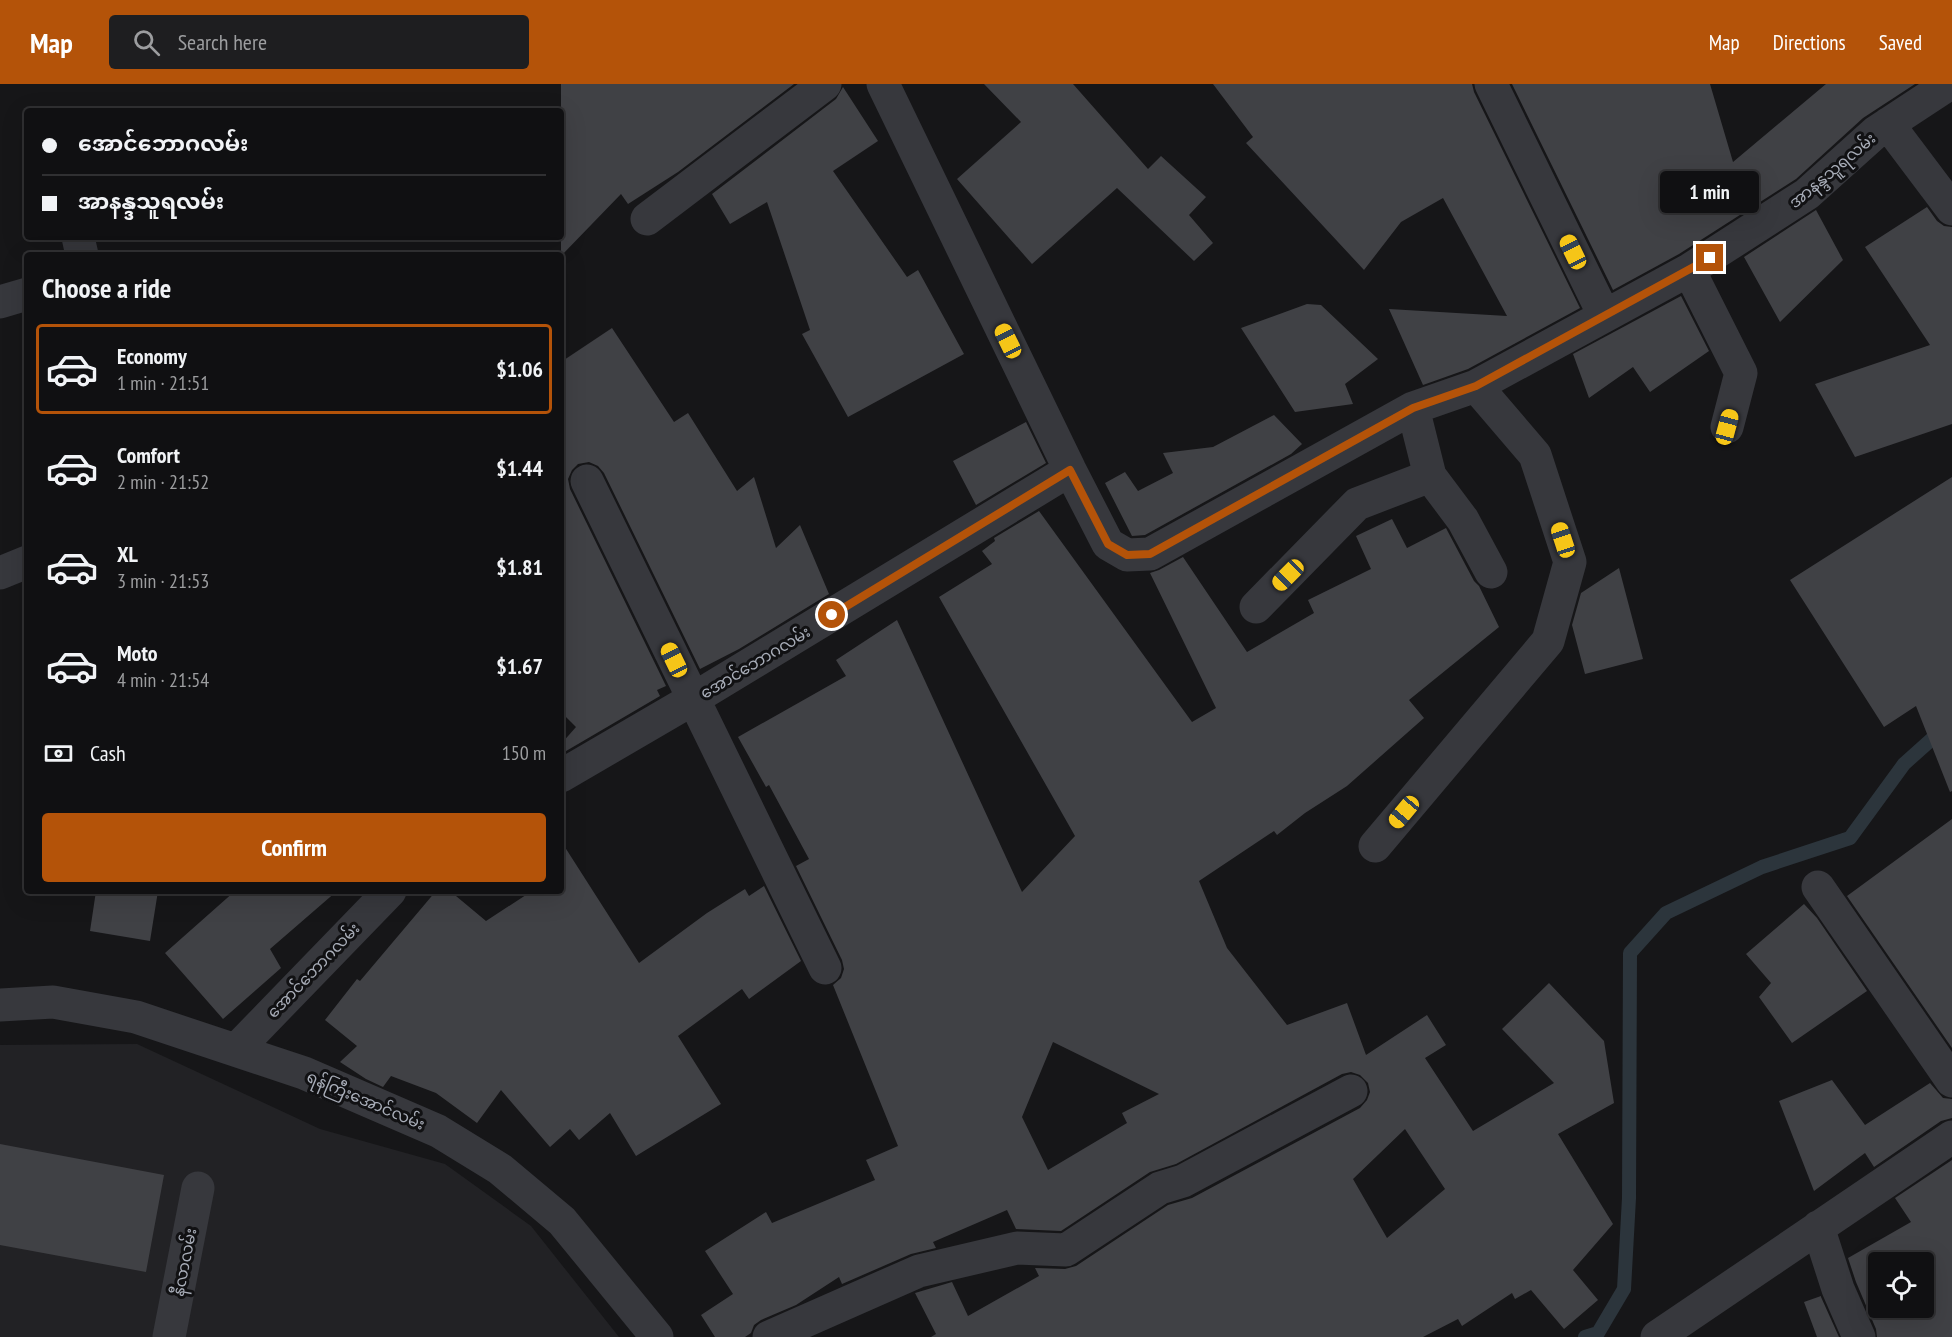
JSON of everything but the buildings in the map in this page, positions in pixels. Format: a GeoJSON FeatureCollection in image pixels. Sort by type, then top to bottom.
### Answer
{"type":"FeatureCollection","features":[{"type":"Feature","properties":{"kind":"street"},"geometry":{"type":"LineString","coordinates":[[647,219],[825,84]]}},
{"type":"Feature","properties":{"kind":"street"},"geometry":{"type":"LineString","coordinates":[[883,84],[1070,470]]}},
{"type":"Feature","properties":{"kind":"street"},"geometry":{"type":"LineString","coordinates":[[1491,84],[1604,315]]}},
{"type":"Feature","properties":{"kind":"street","name":"အာနန္ဒသူရလမ်း"},"geometry":{"type":"LineString","coordinates":[[1070,470],[1108,544],[1127,555],[1150,554],[1413,408],[1476,386],[1689,270],[1807,194],[1876,132],[1949,84]]}},
{"type":"Feature","properties":{"kind":"street"},"geometry":{"type":"LineString","coordinates":[[1888,124],[1952,209]]}},
{"type":"Feature","properties":{"kind":"street"},"geometry":{"type":"LineString","coordinates":[[1689,270],[1741,373],[1727,427]]}},
{"type":"Feature","properties":{"kind":"street"},"geometry":{"type":"LineString","coordinates":[[0,302],[24,295]]}},
{"type":"Feature","properties":{"kind":"street"},"geometry":{"type":"LineString","coordinates":[[1375,846],[1548,641],[1570,562],[1535,455],[1476,386]]}},
{"type":"Feature","properties":{"kind":"street"},"geometry":{"type":"LineString","coordinates":[[1413,408],[1431,476],[1463,520],[1491,572]]}},
{"type":"Feature","properties":{"kind":"street","name":"အောင်ဘောဂလမ်း"},"geometry":{"type":"LineString","coordinates":[[564,774],[693,699],[1070,470]]}},
{"type":"Feature","properties":{"kind":"street"},"geometry":{"type":"LineString","coordinates":[[1257,607],[1357,504],[1431,476]]}},
{"type":"Feature","properties":{"kind":"street"},"geometry":{"type":"LineString","coordinates":[[587,481],[825,968]]}},
{"type":"Feature","properties":{"kind":"street"},"geometry":{"type":"LineString","coordinates":[[0,573],[24,563]]}},
{"type":"Feature","properties":{"kind":"street"},"geometry":{"type":"LineString","coordinates":[[1818,887],[1952,1081]]}},
{"type":"Feature","properties":{"kind":"street","name":"အောင်ဘောဂလမ်း"},"geometry":{"type":"LineString","coordinates":[[237,1049],[387,894]]}},
{"type":"Feature","properties":{"kind":"street","name":"ရန်ကြီးအောင်လမ်း"},"geometry":{"type":"LineString","coordinates":[[0,1005],[53,1002],[136,1017],[304,1073],[438,1131],[500,1169],[562,1221],[657,1337]]}},
{"type":"Feature","properties":{"kind":"street"},"geometry":{"type":"LineString","coordinates":[[769,1337],[919,1271],[1017,1248],[1066,1250],[1160,1188],[1183,1181],[1351,1091]]}},
{"type":"Feature","properties":{"kind":"street"},"geometry":{"type":"LineString","coordinates":[[1657,1337],[1952,1137]]}},
{"type":"Feature","properties":{"kind":"street","name":"နီလာလမ်း"},"geometry":{"type":"LineString","coordinates":[[169,1337],[198,1188]]}},
{"type":"Feature","properties":{"kind":"street"},"geometry":{"type":"LineString","coordinates":[[1818,1227],[1838,1289],[1859,1337]]}},
{"type":"Feature","properties":{"kind":"shaded area"},"geometry":{"type":"Polygon","coordinates":[[[137,1044],[320,1129],[445,1164],[531,1226],[619,1337],[0,1337],[0,1045],[137,1044]]]}},
{"type":"Feature","properties":{"kind":"waterway"},"geometry":{"type":"LineString","coordinates":[[1585,1337],[1598,1333],[1624,1289],[1629,1198],[1630,953],[1666,913],[1762,867],[1850,838],[1904,764],[1952,721]]}},
{"type":"Feature","properties":{"kind":"route"},"geometry":{"type":"LineString","coordinates":[[832,615],[1070,470],[1108,544],[1127,555],[1150,554],[1413,408],[1476,386],[1710,258]]}}]}
